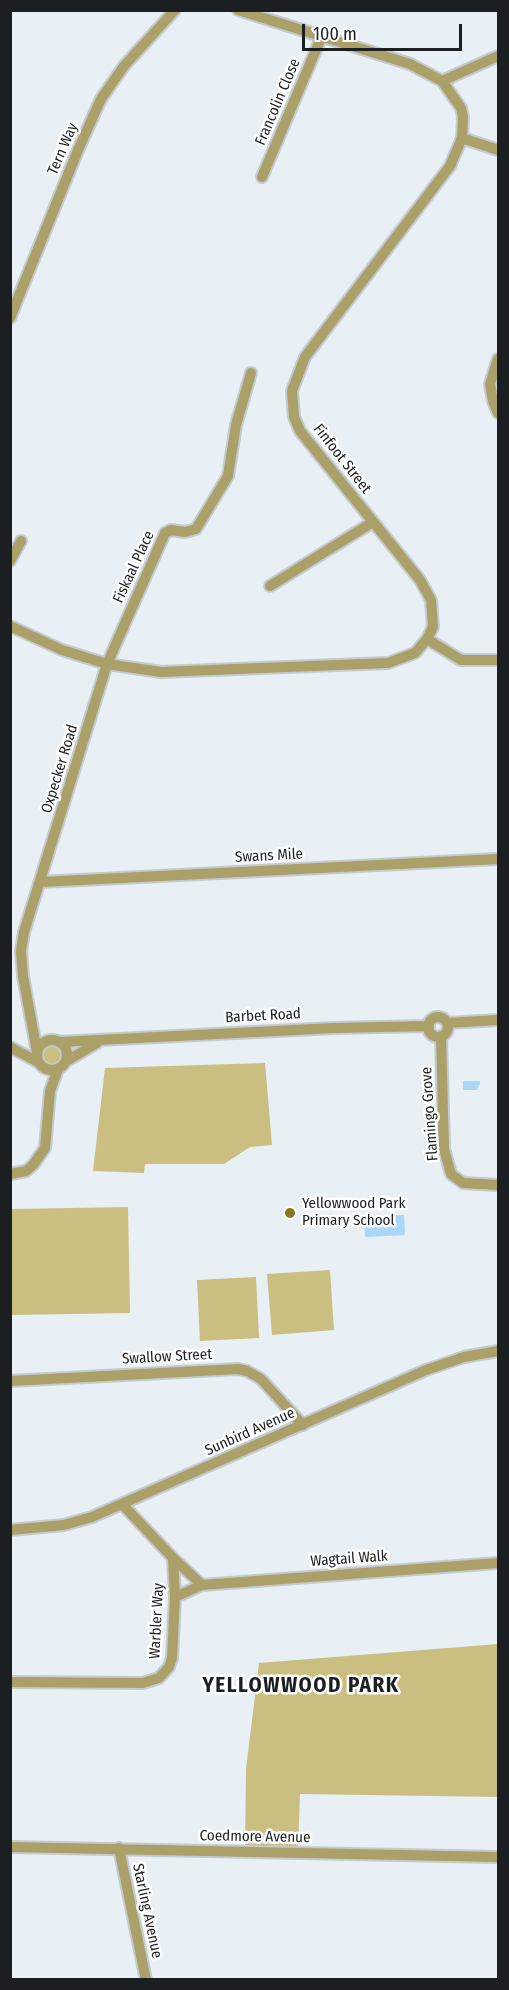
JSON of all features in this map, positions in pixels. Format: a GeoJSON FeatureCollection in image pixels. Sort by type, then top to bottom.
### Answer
{"type":"FeatureCollection","features":[{"type":"Feature","properties":{"kind":"street","name":"Tern Way"},"geometry":{"type":"LineString","coordinates":[[10,318],[101,99],[124,66],[175,10]]}},
{"type":"Feature","properties":{"kind":"street","name":"Finfoot Street"},"geometry":{"type":"LineString","coordinates":[[238,10],[321,38],[410,64],[442,81],[461,108],[464,117],[462,138],[450,166],[305,357],[294,380],[291,405],[300,431],[420,580],[431,600],[433,627],[427,639]]}},
{"type":"Feature","properties":{"kind":"street","name":"Francolin Close"},"geometry":{"type":"LineString","coordinates":[[261,177],[321,38]]}},
{"type":"Feature","properties":{"kind":"street"},"geometry":{"type":"LineString","coordinates":[[442,81],[498,56]]}},
{"type":"Feature","properties":{"kind":"street"},"geometry":{"type":"LineString","coordinates":[[462,138],[498,150]]}},
{"type":"Feature","properties":{"kind":"street"},"geometry":{"type":"LineString","coordinates":[[498,359],[490,384],[498,413]]}},
{"type":"Feature","properties":{"kind":"street","name":"Fiskaal Place"},"geometry":{"type":"LineString","coordinates":[[107,664],[165,533],[171,530],[185,532],[196,528],[228,476],[236,425],[251,373]]}},
{"type":"Feature","properties":{"kind":"street"},"geometry":{"type":"LineString","coordinates":[[270,586],[373,522]]}},
{"type":"Feature","properties":{"kind":"street"},"geometry":{"type":"LineString","coordinates":[[10,561],[21,541]]}},
{"type":"Feature","properties":{"kind":"street"},"geometry":{"type":"LineString","coordinates":[[10,626],[62,650],[107,664],[161,672],[388,663],[415,653],[427,639],[461,660],[498,660]]}},
{"type":"Feature","properties":{"kind":"street","name":"Oxpecker Road"},"geometry":{"type":"LineString","coordinates":[[50,1091],[31,1021],[21,951],[24,932],[107,664]]}},
{"type":"Feature","properties":{"kind":"street","name":"Swans Mile"},"geometry":{"type":"LineString","coordinates":[[41,882],[498,859]]}},
{"type":"Feature","properties":{"kind":"street"},"geometry":{"type":"LineString","coordinates":[[436,1017],[442,1018],[447,1023],[448,1029],[441,1036],[431,1034],[429,1026],[436,1017]]}},
{"type":"Feature","properties":{"kind":"street"},"geometry":{"type":"LineString","coordinates":[[447,1023],[498,1020]]}},
{"type":"Feature","properties":{"kind":"street","name":"Barbet Road"},"geometry":{"type":"LineString","coordinates":[[40,1052],[59,1042],[334,1028],[429,1026]]}},
{"type":"Feature","properties":{"kind":"street","name":"Flamingo Grove"},"geometry":{"type":"LineString","coordinates":[[441,1036],[444,1149],[451,1174],[463,1183],[498,1185]]}},
{"type":"Feature","properties":{"kind":"street","name":"Barbet Road"},"geometry":{"type":"LineString","coordinates":[[62,1066],[100,1041]]}},
{"type":"Feature","properties":{"kind":"street"},"geometry":{"type":"LineString","coordinates":[[10,1174],[26,1171],[41,1157],[45,1148],[50,1091],[67,1053],[59,1042]]}},
{"type":"Feature","properties":{"kind":"street"},"geometry":{"type":"LineString","coordinates":[[10,1046],[40,1052]]}},
{"type":"Feature","properties":{"kind":"street"},"geometry":{"type":"LineString","coordinates":[[10,1046],[40,1052]]}},
{"type":"Feature","properties":{"kind":"street"},"geometry":{"type":"LineString","coordinates":[[40,1052],[49,1070],[62,1066]]}},
{"type":"Feature","properties":{"kind":"street","name":"Sunbird Avenue"},"geometry":{"type":"LineString","coordinates":[[10,1530],[70,1524],[122,1504],[426,1370],[465,1356],[498,1351]]}},
{"type":"Feature","properties":{"kind":"street","name":"Swallow Street"},"geometry":{"type":"LineString","coordinates":[[10,1381],[238,1369],[261,1379],[303,1425]]}},
{"type":"Feature","properties":{"kind":"street"},"geometry":{"type":"LineString","coordinates":[[122,1504],[202,1585]]}},
{"type":"Feature","properties":{"kind":"street","name":"Warbler Way"},"geometry":{"type":"LineString","coordinates":[[10,1682],[143,1683],[159,1678],[169,1667],[172,1658],[175,1597],[173,1557]]}},
{"type":"Feature","properties":{"kind":"street","name":"Wagtail Walk"},"geometry":{"type":"LineString","coordinates":[[175,1597],[202,1585],[498,1563]]}},
{"type":"Feature","properties":{"kind":"street","name":"Coedmore Avenue"},"geometry":{"type":"LineString","coordinates":[[10,1847],[498,1857]]}},
{"type":"Feature","properties":{"kind":"street","name":"Starling Avenue"},"geometry":{"type":"LineString","coordinates":[[119,1848],[146,1980]]}},
{"type":"Feature","properties":{"kind":"shaded area"},"geometry":{"type":"Polygon","coordinates":[[[48,1044],[56,1044],[62,1050],[62,1058],[56,1064],[48,1064],[42,1058],[42,1050],[48,1044]]]}},
{"type":"Feature","properties":{"kind":"shaded area"},"geometry":{"type":"Polygon","coordinates":[[[265,1063],[272,1145],[250,1147],[224,1164],[145,1164],[144,1173],[93,1171],[105,1068],[265,1063]]]}},
{"type":"Feature","properties":{"kind":"shaded area"},"geometry":{"type":"Polygon","coordinates":[[[128,1207],[130,1313],[11,1315],[11,1209],[128,1207]]]}},
{"type":"Feature","properties":{"kind":"shaded area"},"geometry":{"type":"Polygon","coordinates":[[[330,1270],[334,1330],[272,1335],[267,1274],[330,1270]]]}},
{"type":"Feature","properties":{"kind":"shaded area"},"geometry":{"type":"Polygon","coordinates":[[[256,1277],[259,1338],[200,1341],[197,1280],[256,1277]]]}},
{"type":"Feature","properties":{"kind":"shaded area"},"geometry":{"type":"Polygon","coordinates":[[[498,1644],[498,1797],[300,1794],[298,1848],[245,1845],[246,1769],[259,1663],[498,1644]]]}},
{"type":"Feature","properties":{"kind":"water"},"geometry":{"type":"Polygon","coordinates":[[[463,1081],[480,1081],[480,1083],[477,1090],[463,1090],[463,1081]]]}},
{"type":"Feature","properties":{"kind":"water"},"geometry":{"type":"Polygon","coordinates":[[[404,1215],[405,1235],[365,1237],[364,1216],[404,1215]]]}},
{"type":"Feature","properties":{"kind":"place","name":"Yellowwood Park Primary School"},"geometry":{"type":"Point","coordinates":[290,1213]}},
{"type":"Feature","properties":{"kind":"district","name":"YELLOWWOOD PARK"},"geometry":{"type":"Point","coordinates":[301,1686]}}]}
